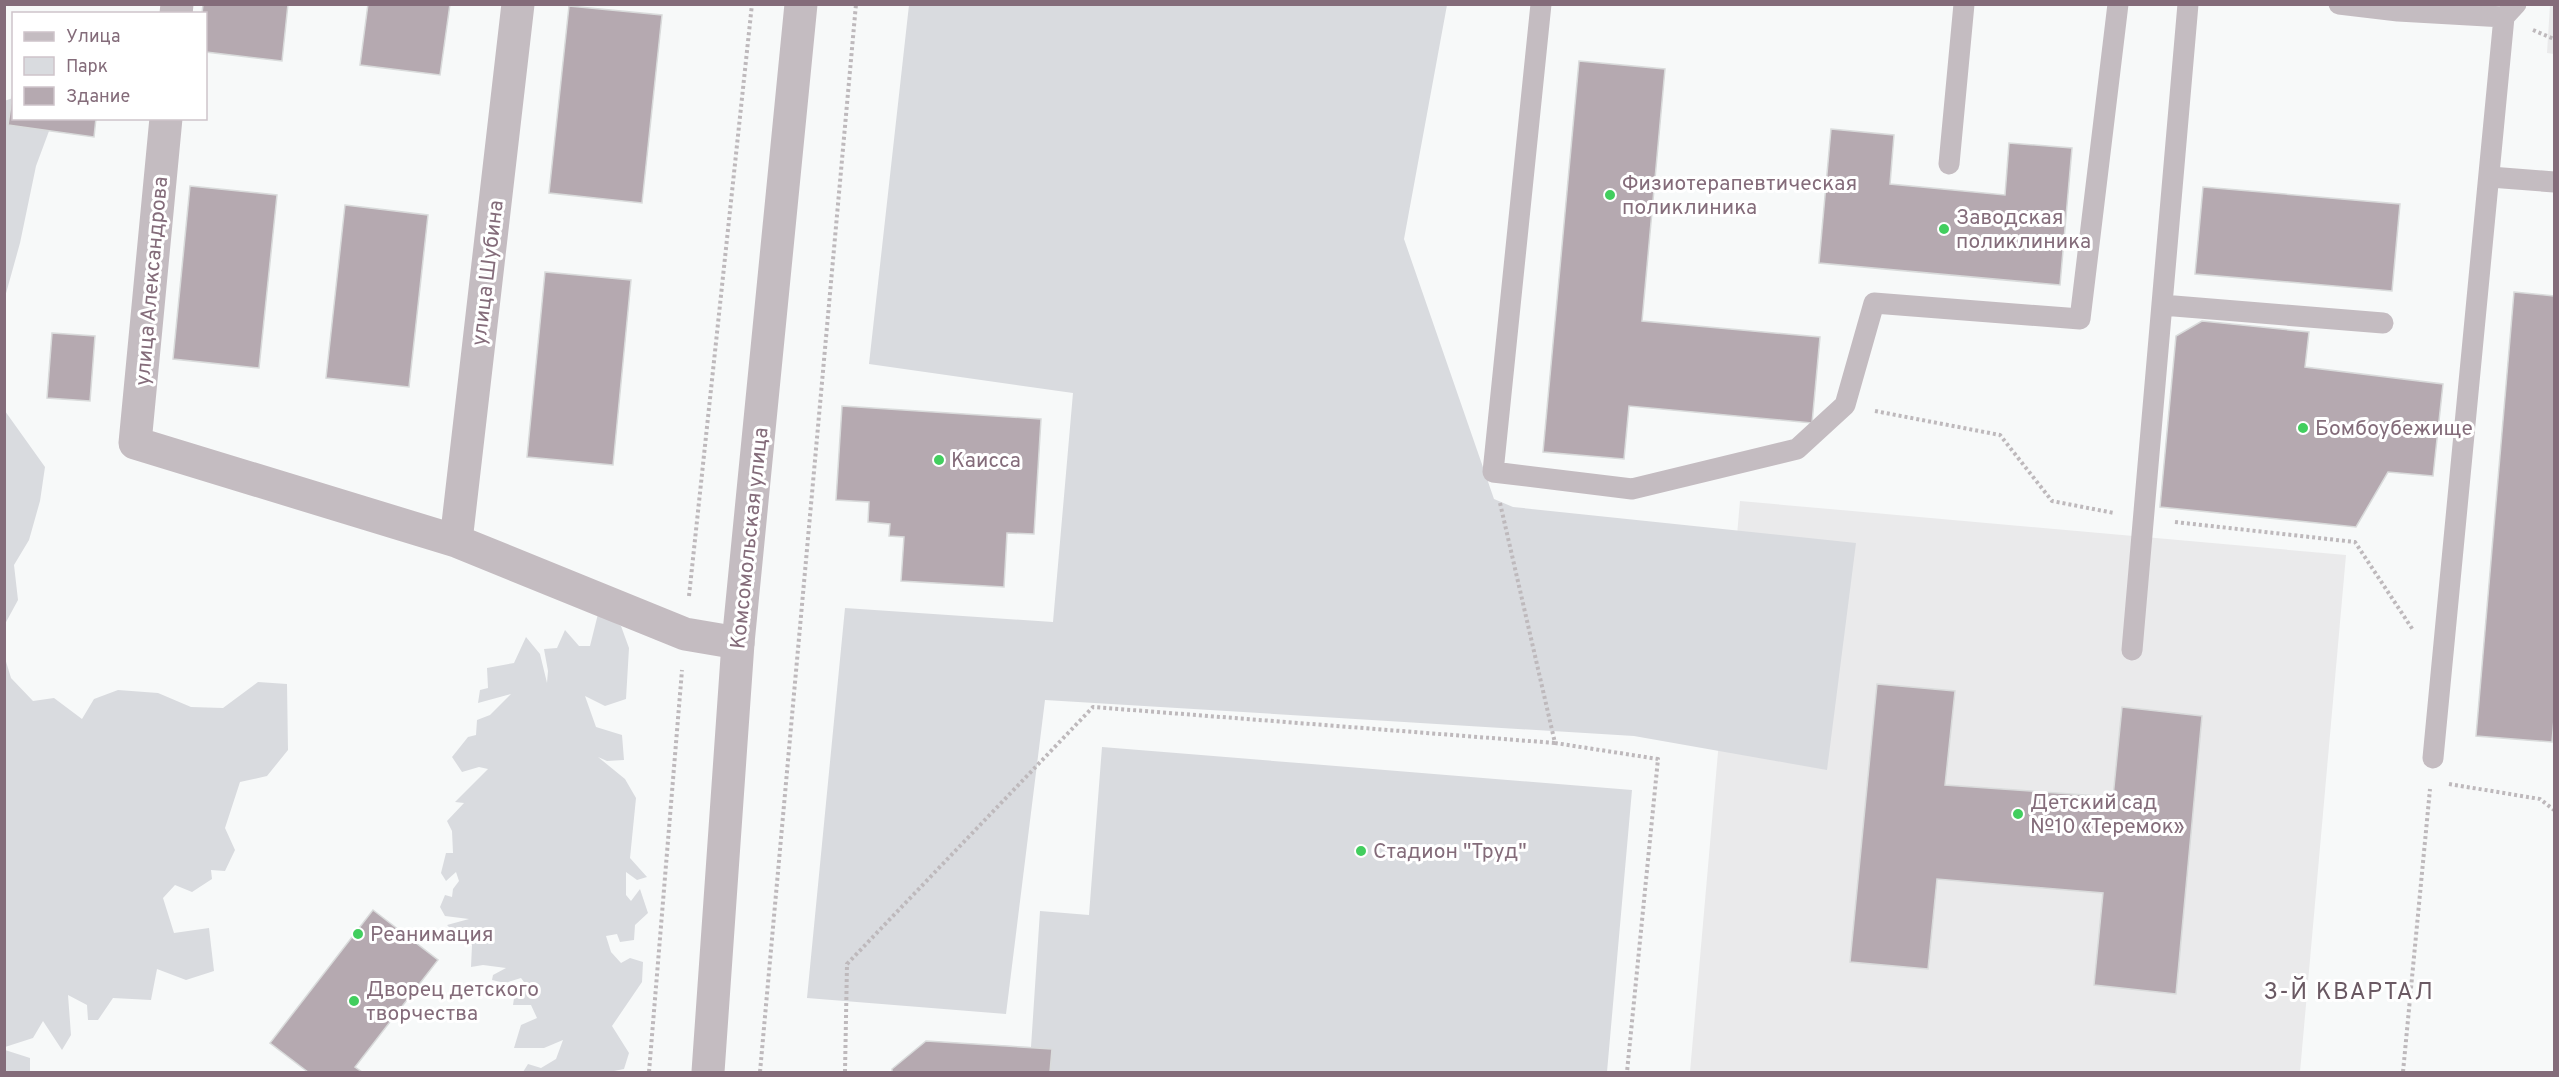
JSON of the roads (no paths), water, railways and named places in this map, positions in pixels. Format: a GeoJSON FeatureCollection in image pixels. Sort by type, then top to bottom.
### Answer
{"type":"FeatureCollection","features":[{"type":"Feature","properties":{"kind":"street","name":"улица Шубина"},"geometry":{"type":"LineString","coordinates":[[456,542],[518,4]]}},
{"type":"Feature","properties":{"kind":"street","name":"Комсомольская улица"},"geometry":{"type":"LineString","coordinates":[[708,1072],[738,643],[801,4]]}},
{"type":"Feature","properties":{"kind":"street","name":"улица Александрова"},"geometry":{"type":"LineString","coordinates":[[166,120],[135,443],[456,542]]}},
{"type":"Feature","properties":{"kind":"street"},"geometry":{"type":"LineString","coordinates":[[456,542],[685,634],[738,643]]}},
{"type":"Feature","properties":{"kind":"lane"},"geometry":{"type":"LineString","coordinates":[[1541,4],[1493,471],[1632,489],[1797,448],[1845,405],[1874,303],[2080,319],[2118,4]]}},
{"type":"Feature","properties":{"kind":"lane"},"geometry":{"type":"LineString","coordinates":[[1949,164],[1964,4]]}},
{"type":"Feature","properties":{"kind":"lane"},"geometry":{"type":"LineString","coordinates":[[2132,650],[2188,4]]}},
{"type":"Feature","properties":{"kind":"lane"},"geometry":{"type":"LineString","coordinates":[[2339,4],[2510,11],[2490,177],[2433,758]]}},
{"type":"Feature","properties":{"kind":"lane"},"geometry":{"type":"LineString","coordinates":[[2490,177],[2554,182]]}},
{"type":"Feature","properties":{"kind":"lane"},"geometry":{"type":"LineString","coordinates":[[2162,305],[2383,323]]}},
{"type":"Feature","properties":{"kind":"place","name":"Физиотерапевтическая поликлиника"},"geometry":{"type":"Point","coordinates":[1610,195]}},
{"type":"Feature","properties":{"kind":"place","name":"Заводская поликлиника"},"geometry":{"type":"Point","coordinates":[1944,229]}},
{"type":"Feature","properties":{"kind":"place","name":"Бомбоубежище"},"geometry":{"type":"Point","coordinates":[2303,428]}},
{"type":"Feature","properties":{"kind":"place","name":"Каисса"},"geometry":{"type":"Point","coordinates":[939,460]}},
{"type":"Feature","properties":{"kind":"place","name":"Детский сад №10 «Теремок»"},"geometry":{"type":"Point","coordinates":[2018,814]}},
{"type":"Feature","properties":{"kind":"place","name":"Стадион \"Труд\""},"geometry":{"type":"Point","coordinates":[1361,851]}},
{"type":"Feature","properties":{"kind":"place","name":"Реанимация"},"geometry":{"type":"Point","coordinates":[358,934]}},
{"type":"Feature","properties":{"kind":"place","name":"Дворец детского творчества"},"geometry":{"type":"Point","coordinates":[354,1001]}},
{"type":"Feature","properties":{"kind":"district","name":"3-Й КВАРТАЛ"},"geometry":{"type":"Point","coordinates":[2349,991]}}]}
